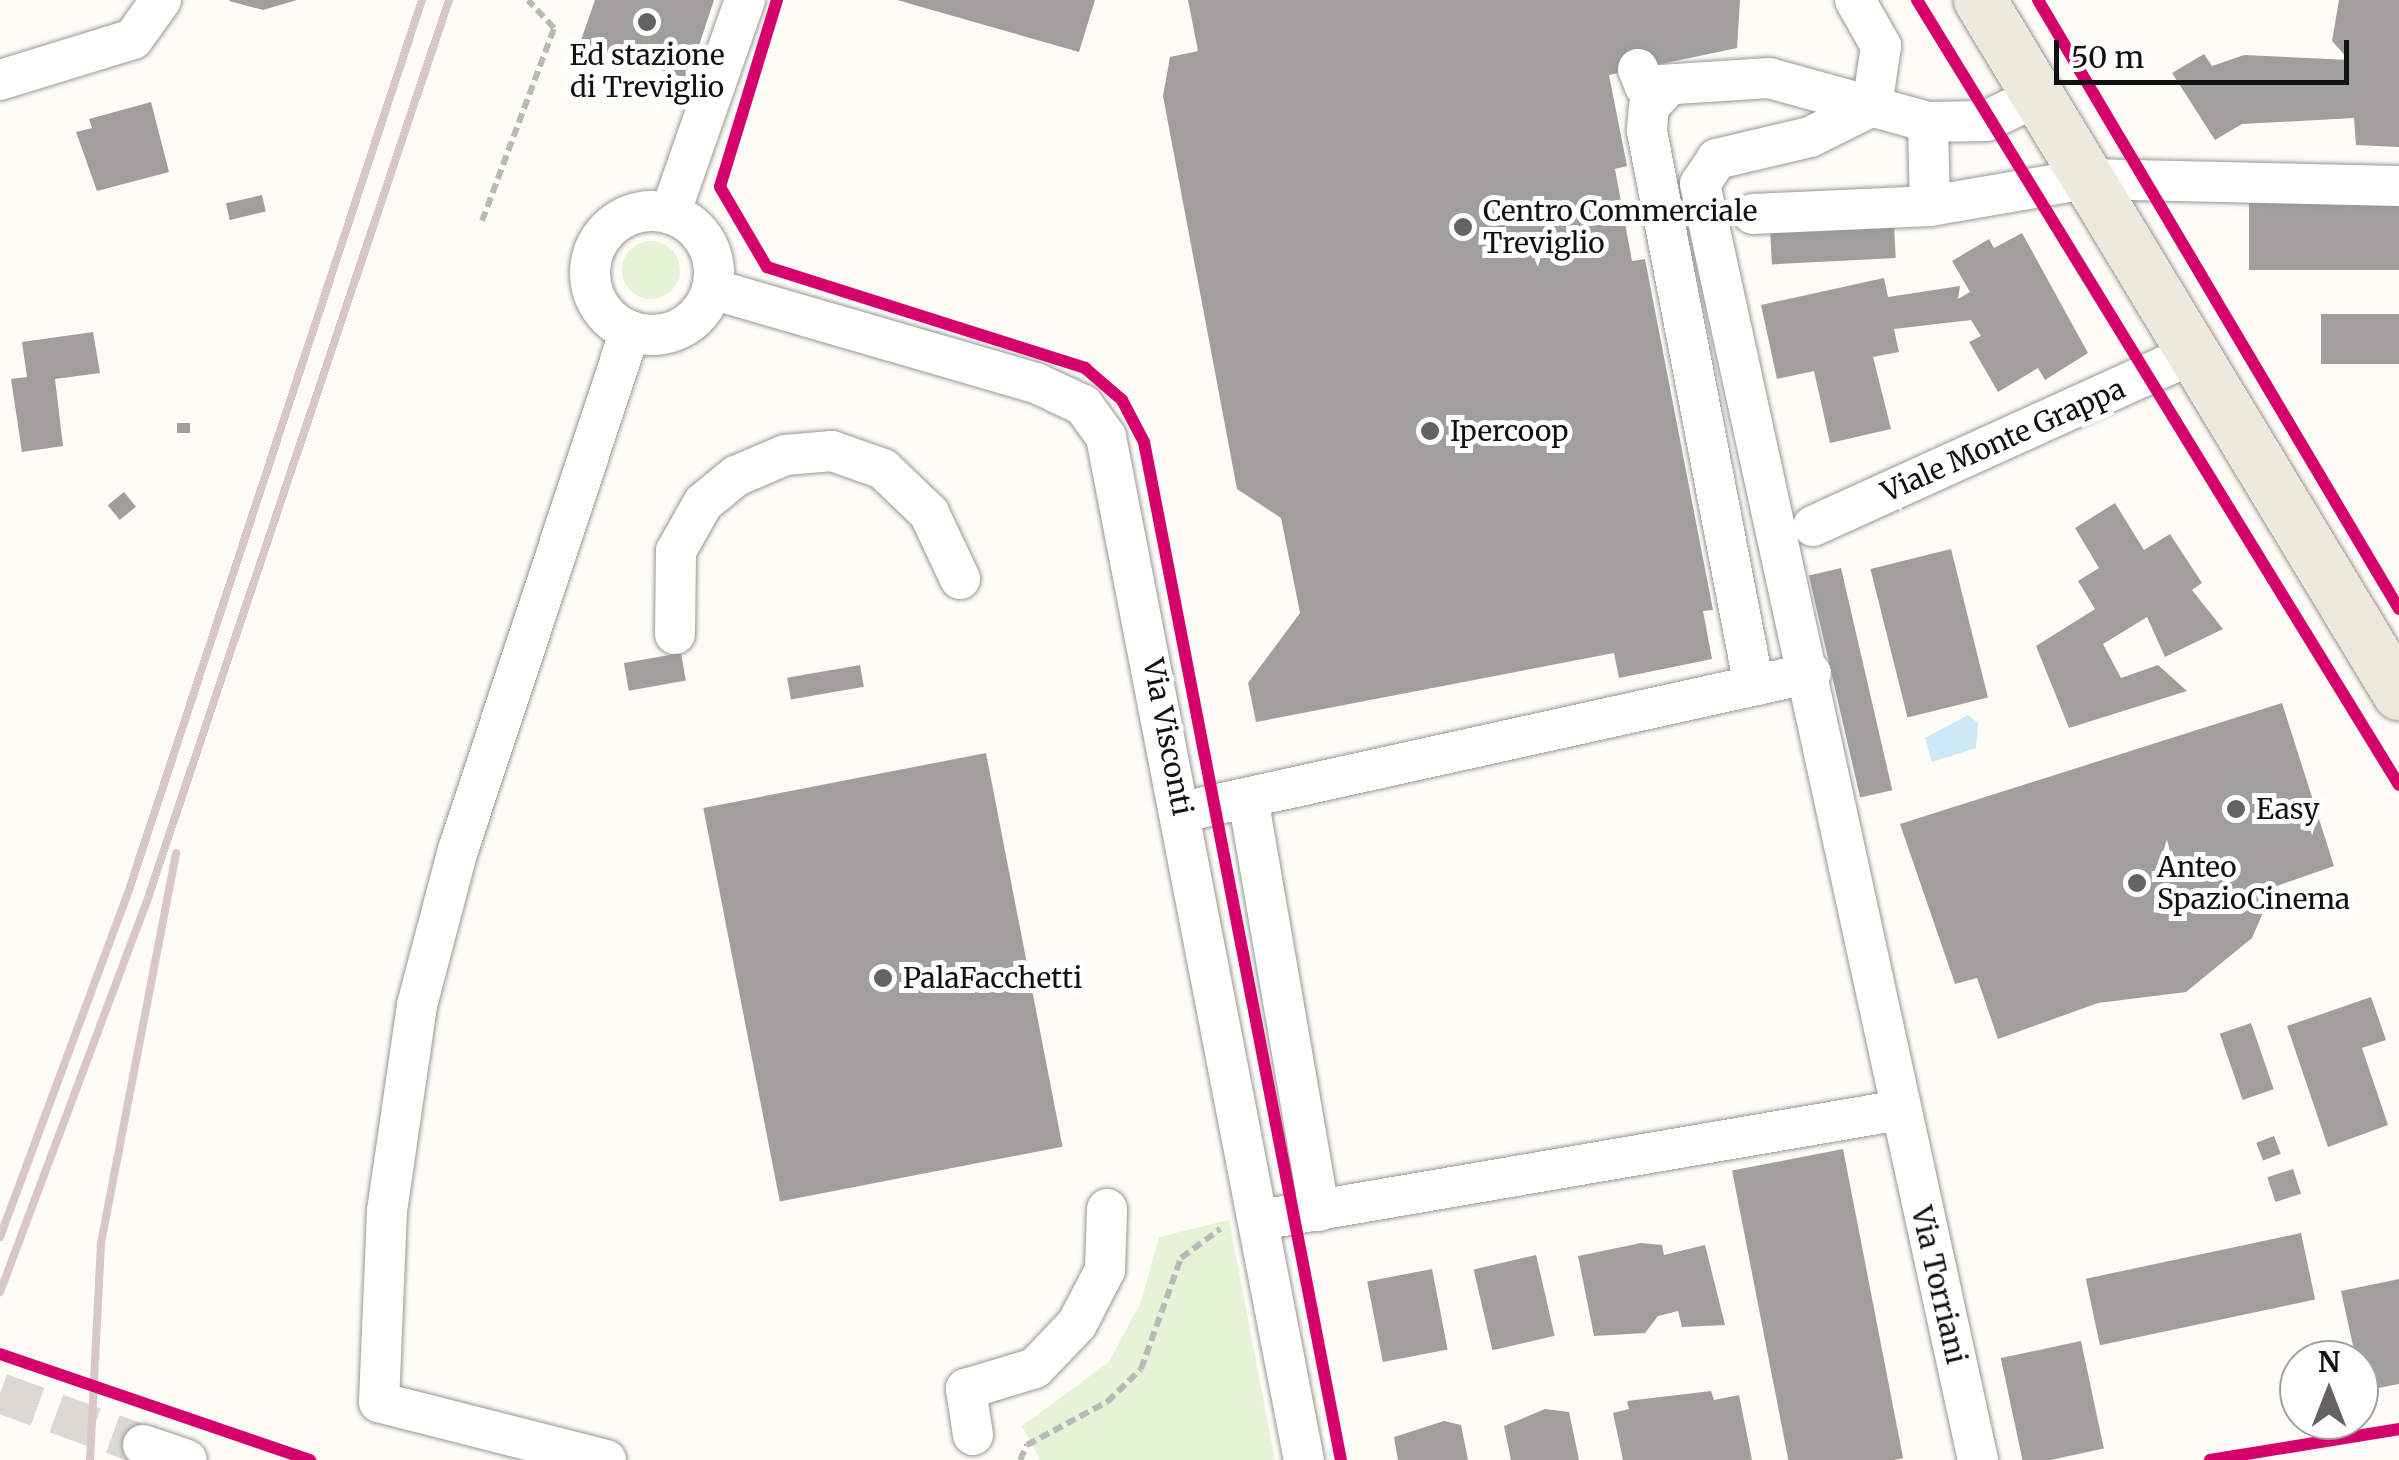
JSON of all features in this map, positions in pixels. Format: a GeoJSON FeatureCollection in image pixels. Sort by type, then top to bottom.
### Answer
{"type":"FeatureCollection","features":[{"type":"Feature","properties":{"kind":"main road"},"geometry":{"type":"LineString","coordinates":[[1980,0],[2399,694]]}},
{"type":"Feature","properties":{"kind":"street"},"geometry":{"type":"LineString","coordinates":[[0,80],[114,48],[133,38],[161,0]]}},
{"type":"Feature","properties":{"kind":"street"},"geometry":{"type":"LineString","coordinates":[[670,214],[745,0]]}},
{"type":"Feature","properties":{"kind":"street"},"geometry":{"type":"LineString","coordinates":[[1854,0],[1881,46],[1872,106]]}},
{"type":"Feature","properties":{"kind":"street"},"geometry":{"type":"LineString","coordinates":[[1754,686],[1646,131],[1653,78],[1769,78],[1928,122],[1986,120],[2038,96]]}},
{"type":"Feature","properties":{"kind":"street","name":"Via Torriani"},"geometry":{"type":"LineString","coordinates":[[1872,106],[1810,137],[1717,159],[1700,184],[1810,673],[1900,1110],[1978,1460]]}},
{"type":"Feature","properties":{"kind":"street"},"geometry":{"type":"LineString","coordinates":[[1928,122],[1930,206]]}},
{"type":"Feature","properties":{"kind":"street"},"geometry":{"type":"LineString","coordinates":[[1753,214],[1930,206],[2086,179],[2399,186]]}},
{"type":"Feature","properties":{"kind":"street"},"geometry":{"type":"LineString","coordinates":[[670,214],[706,244],[712,289],[682,328],[630,331],[597,303],[594,249],[626,217],[670,214]]}},
{"type":"Feature","properties":{"kind":"street","name":"Via Visconti"},"geometry":{"type":"LineString","coordinates":[[712,289],[1082,405],[1119,477],[1304,1460]]}},
{"type":"Feature","properties":{"kind":"street"},"geometry":{"type":"LineString","coordinates":[[606,1460],[380,1402],[387,1210],[417,1005],[458,850],[630,331]]}},
{"type":"Feature","properties":{"kind":"street","name":"Viale Monte Grappa"},"geometry":{"type":"LineString","coordinates":[[1813,526],[2193,354]]}},
{"type":"Feature","properties":{"kind":"street"},"geometry":{"type":"LineString","coordinates":[[675,634],[676,550],[703,503],[785,455],[832,451],[882,469],[929,513],[960,579]]}},
{"type":"Feature","properties":{"kind":"street"},"geometry":{"type":"LineString","coordinates":[[1182,812],[1810,673]]}},
{"type":"Feature","properties":{"kind":"street"},"geometry":{"type":"LineString","coordinates":[[1248,798],[1320,1210]]}},
{"type":"Feature","properties":{"kind":"street"},"geometry":{"type":"LineString","coordinates":[[1260,1220],[1900,1110]]}},
{"type":"Feature","properties":{"kind":"street"},"geometry":{"type":"LineString","coordinates":[[973,1435],[966,1390],[1035,1368],[1076,1324],[1105,1270],[1108,1208]]}},
{"type":"Feature","properties":{"kind":"street"},"geometry":{"type":"LineString","coordinates":[[143,1444],[188,1460]]}},
{"type":"Feature","properties":{"kind":"path"},"geometry":{"type":"LineString","coordinates":[[482,222],[554,28],[528,0]]}},
{"type":"Feature","properties":{"kind":"path"},"geometry":{"type":"LineString","coordinates":[[1020,1460],[1027,1444],[1107,1402],[1141,1369],[1167,1286],[1196,1240],[1260,1220]]}},
{"type":"Feature","properties":{"kind":"green space"},"geometry":{"type":"Polygon","coordinates":[[[651,241],[672,249],[680,270],[672,291],[651,299],[630,291],[622,270],[630,249],[651,241]]]}},
{"type":"Feature","properties":{"kind":"green space"},"geometry":{"type":"Polygon","coordinates":[[[1229,1220],[1275,1460],[1040,1460],[1022,1426],[1109,1362],[1141,1302],[1159,1237],[1229,1220]]]}},
{"type":"Feature","properties":{"kind":"water"},"geometry":{"type":"Polygon","coordinates":[[[1968,715],[1978,723],[1976,748],[1932,762],[1925,738],[1968,715]]]}},
{"type":"Feature","properties":{"kind":"building"},"geometry":{"type":"Polygon","coordinates":[[[230,0],[297,0],[263,10],[229,1],[230,0]]]}},
{"type":"Feature","properties":{"kind":"building","name":"Ed stazione di Treviglio"},"geometry":{"type":"Polygon","coordinates":[[[595,0],[714,0],[688,79],[580,43],[595,0]]]}},
{"type":"Feature","properties":{"kind":"building"},"geometry":{"type":"Polygon","coordinates":[[[897,0],[1095,0],[1079,52],[897,0]]]}},
{"type":"Feature","properties":{"kind":"building"},"geometry":{"type":"Polygon","coordinates":[[[1188,0],[1740,0],[1737,48],[1609,75],[1627,166],[1615,169],[1632,261],[1645,259],[1713,610],[1703,611],[1712,659],[1619,678],[1614,653],[1256,722],[1248,683],[1300,613],[1281,518],[1237,489],[1163,96],[1170,57],[1198,51],[1188,0]]]}},
{"type":"Feature","properties":{"kind":"building"},"geometry":{"type":"Polygon","coordinates":[[[2339,0],[2399,0],[2399,147],[2356,145],[2354,118],[2242,124],[2215,140],[2172,73],[2204,54],[2212,66],[2244,55],[2349,60],[2332,41],[2339,0]]]}},
{"type":"Feature","properties":{"kind":"building"},"geometry":{"type":"Polygon","coordinates":[[[151,102],[169,172],[97,191],[76,132],[92,128],[89,119],[151,102]]]}},
{"type":"Feature","properties":{"kind":"building"},"geometry":{"type":"Polygon","coordinates":[[[262,195],[266,212],[230,220],[226,203],[262,195]]]}},
{"type":"Feature","properties":{"kind":"building"},"geometry":{"type":"Polygon","coordinates":[[[2249,203],[2399,203],[2399,270],[2249,270],[2249,203]]]}},
{"type":"Feature","properties":{"kind":"building"},"geometry":{"type":"Polygon","coordinates":[[[1894,225],[1896,258],[1772,264],[1770,231],[1894,225]]]}},
{"type":"Feature","properties":{"kind":"building"},"geometry":{"type":"Polygon","coordinates":[[[2022,233],[2088,353],[2045,380],[2038,368],[1998,392],[1969,342],[1981,336],[1971,320],[1894,329],[1899,352],[1873,357],[1891,429],[1830,443],[1814,371],[1777,379],[1761,305],[1884,278],[1888,297],[1960,286],[1958,299],[1970,292],[1952,261],[1989,239],[1994,248],[2022,233]]]}},
{"type":"Feature","properties":{"kind":"building"},"geometry":{"type":"Polygon","coordinates":[[[2321,314],[2399,314],[2399,364],[2321,364],[2321,314]]]}},
{"type":"Feature","properties":{"kind":"building"},"geometry":{"type":"Polygon","coordinates":[[[93,332],[100,373],[55,379],[63,446],[22,452],[11,379],[27,377],[22,342],[93,332]]]}},
{"type":"Feature","properties":{"kind":"building"},"geometry":{"type":"Polygon","coordinates":[[[177,423],[190,423],[190,433],[177,433],[177,423]]]}},
{"type":"Feature","properties":{"kind":"building"},"geometry":{"type":"Polygon","coordinates":[[[124,492],[136,507],[120,520],[108,505],[124,492]]]}},
{"type":"Feature","properties":{"kind":"building"},"geometry":{"type":"Polygon","coordinates":[[[2115,503],[2144,550],[2170,534],[2202,583],[2192,590],[2223,629],[2165,657],[2147,617],[2103,644],[2121,678],[2158,665],[2187,691],[2069,728],[2036,646],[2095,609],[2078,581],[2099,568],[2075,528],[2115,503]]]}},
{"type":"Feature","properties":{"kind":"building"},"geometry":{"type":"Polygon","coordinates":[[[1951,549],[1988,697],[1907,718],[1870,569],[1951,549]]]}},
{"type":"Feature","properties":{"kind":"building"},"geometry":{"type":"Polygon","coordinates":[[[1841,568],[1892,790],[1860,798],[1809,575],[1841,568]]]}},
{"type":"Feature","properties":{"kind":"building"},"geometry":{"type":"Polygon","coordinates":[[[681,653],[686,681],[629,691],[624,663],[681,653]]]}},
{"type":"Feature","properties":{"kind":"building"},"geometry":{"type":"Polygon","coordinates":[[[860,665],[864,687],[791,700],[787,678],[860,665]]]}},
{"type":"Feature","properties":{"kind":"building"},"geometry":{"type":"Polygon","coordinates":[[[2282,703],[2334,866],[2274,887],[2252,938],[2186,992],[2098,1003],[1998,1039],[1977,978],[1955,984],[1900,824],[2282,703]]]}},
{"type":"Feature","properties":{"kind":"building","name":"PalaFacchetti"},"geometry":{"type":"Polygon","coordinates":[[[986,753],[1063,1147],[780,1202],[703,808],[986,753]]]}},
{"type":"Feature","properties":{"kind":"building"},"geometry":{"type":"Polygon","coordinates":[[[2371,997],[2386,1040],[2362,1048],[2388,1125],[2328,1147],[2287,1026],[2371,997]]]}},
{"type":"Feature","properties":{"kind":"building"},"geometry":{"type":"Polygon","coordinates":[[[2251,1023],[2274,1089],[2243,1100],[2220,1034],[2251,1023]]]}},
{"type":"Feature","properties":{"kind":"building"},"geometry":{"type":"Polygon","coordinates":[[[2274,1136],[2281,1154],[2263,1161],[2256,1143],[2274,1136]]]}},
{"type":"Feature","properties":{"kind":"building"},"geometry":{"type":"Polygon","coordinates":[[[1843,1149],[1903,1458],[1788,1460],[1732,1171],[1843,1149]]]}},
{"type":"Feature","properties":{"kind":"building"},"geometry":{"type":"Polygon","coordinates":[[[2293,1169],[2301,1194],[2275,1202],[2267,1177],[2293,1169]]]}},
{"type":"Feature","properties":{"kind":"building"},"geometry":{"type":"Polygon","coordinates":[[[2301,1233],[2315,1300],[2100,1345],[2086,1279],[2301,1233]]]}},
{"type":"Feature","properties":{"kind":"building"},"geometry":{"type":"Polygon","coordinates":[[[1641,1243],[1662,1245],[1664,1255],[1705,1245],[1725,1325],[1682,1327],[1678,1311],[1658,1316],[1645,1333],[1594,1336],[1578,1256],[1641,1243]]]}},
{"type":"Feature","properties":{"kind":"building"},"geometry":{"type":"Polygon","coordinates":[[[1536,1255],[1555,1336],[1492,1350],[1474,1269],[1536,1255]]]}},
{"type":"Feature","properties":{"kind":"building"},"geometry":{"type":"Polygon","coordinates":[[[1432,1269],[1448,1349],[1383,1362],[1367,1282],[1432,1269]]]}},
{"type":"Feature","properties":{"kind":"building"},"geometry":{"type":"Polygon","coordinates":[[[2399,1279],[2399,1384],[2379,1388],[2379,1340],[2352,1340],[2341,1291],[2399,1279]]]}},
{"type":"Feature","properties":{"kind":"building"},"geometry":{"type":"Polygon","coordinates":[[[2081,1341],[2104,1449],[2050,1460],[2022,1460],[2001,1358],[2081,1341]]]}},
{"type":"Feature","properties":{"kind":"building"},"geometry":{"type":"Polygon","coordinates":[[[1711,1391],[1714,1400],[1739,1395],[1752,1460],[1623,1460],[1613,1413],[1629,1409],[1627,1401],[1711,1391]]]}},
{"type":"Feature","properties":{"kind":"building"},"geometry":{"type":"Polygon","coordinates":[[[1545,1409],[1569,1412],[1579,1460],[1511,1460],[1504,1426],[1545,1409]]]}},
{"type":"Feature","properties":{"kind":"building"},"geometry":{"type":"Polygon","coordinates":[[[1444,1421],[1461,1425],[1468,1460],[1398,1460],[1394,1437],[1444,1421]]]}},
{"type":"Feature","properties":{"kind":"tunnel"},"geometry":{"type":"LineString","coordinates":[[0,1393],[143,1445]]}},
{"type":"Feature","properties":{"kind":"railway"},"geometry":{"type":"LineString","coordinates":[[0,1237],[130,887],[422,0]]}},
{"type":"Feature","properties":{"kind":"railway"},"geometry":{"type":"LineString","coordinates":[[0,1292],[149,895],[449,0]]}},
{"type":"Feature","properties":{"kind":"railway"},"geometry":{"type":"LineString","coordinates":[[90,1460],[101,1243],[176,853]]}},
{"type":"Feature","properties":{"kind":"cycle path"},"geometry":{"type":"LineString","coordinates":[[777,0],[720,187],[767,267],[1085,368],[1122,400],[1144,442],[1341,1460]]}},
{"type":"Feature","properties":{"kind":"cycle path"},"geometry":{"type":"LineString","coordinates":[[1917,0],[2399,785]]}},
{"type":"Feature","properties":{"kind":"cycle path"},"geometry":{"type":"LineString","coordinates":[[2038,0],[2399,609]]}},
{"type":"Feature","properties":{"kind":"cycle path"},"geometry":{"type":"LineString","coordinates":[[0,1354],[310,1460]]}},
{"type":"Feature","properties":{"kind":"cycle path"},"geometry":{"type":"LineString","coordinates":[[2210,1460],[2399,1429]]}},
{"type":"Feature","properties":{"kind":"place","name":"Ed stazione di Treviglio"},"geometry":{"type":"Point","coordinates":[647,22]}},
{"type":"Feature","properties":{"kind":"place","name":"Centro Commerciale Treviglio"},"geometry":{"type":"Point","coordinates":[1463,227]}},
{"type":"Feature","properties":{"kind":"place","name":"Ipercoop"},"geometry":{"type":"Point","coordinates":[1430,431]}},
{"type":"Feature","properties":{"kind":"place","name":"Easy"},"geometry":{"type":"Point","coordinates":[2236,809]}},
{"type":"Feature","properties":{"kind":"place","name":"Anteo SpazioCinema"},"geometry":{"type":"Point","coordinates":[2137,883]}},
{"type":"Feature","properties":{"kind":"place","name":"PalaFacchetti"},"geometry":{"type":"Point","coordinates":[883,978]}}]}
